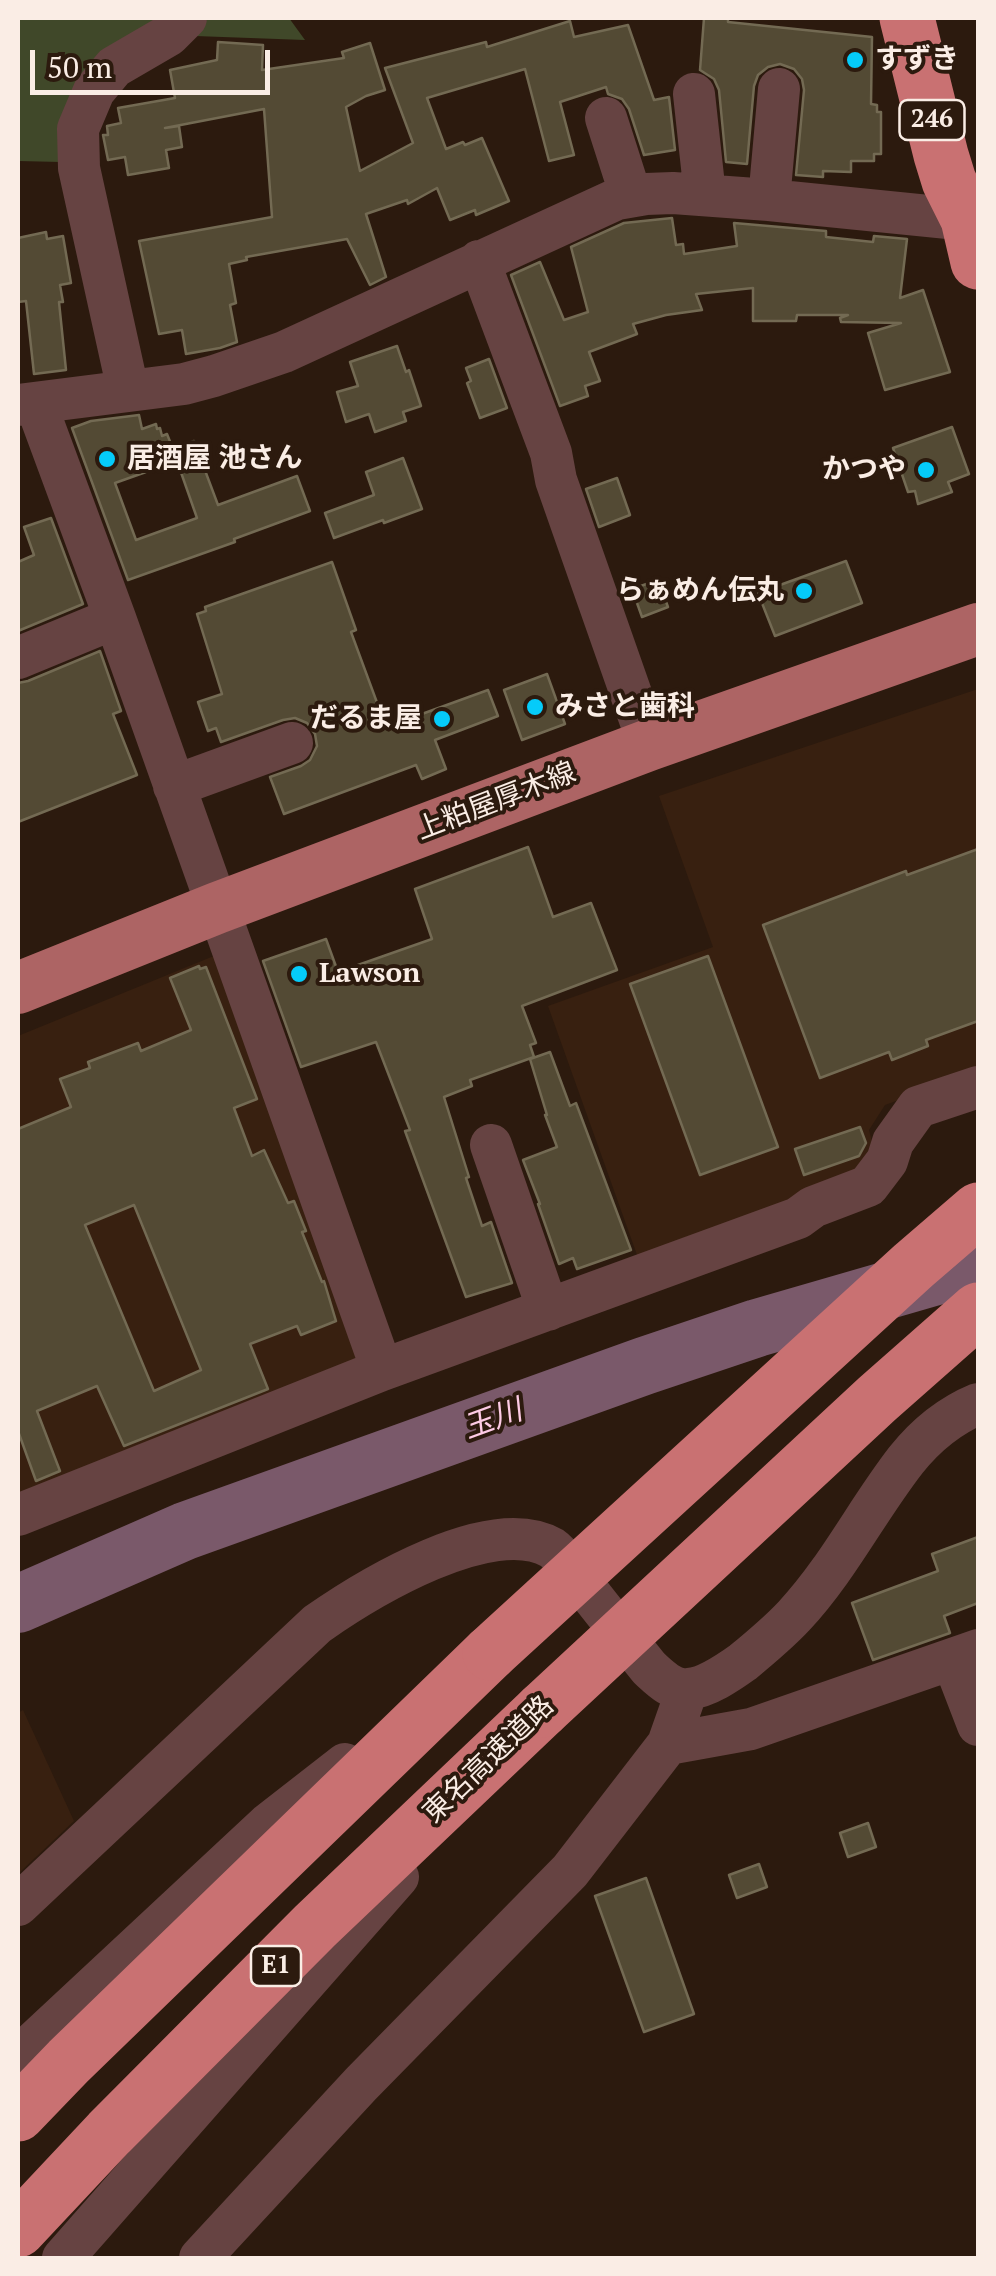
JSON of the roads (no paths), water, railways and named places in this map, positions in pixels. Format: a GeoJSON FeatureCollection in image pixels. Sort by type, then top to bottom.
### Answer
{"type":"FeatureCollection","features":[{"type":"Feature","properties":{"kind":"highway","name":"246"},"geometry":{"type":"LineString","coordinates":[[907,18],[949,181],[975,234]]}},
{"type":"Feature","properties":{"kind":"highway","name":"246"},"geometry":{"type":"LineString","coordinates":[[944,18],[966,148],[975,234]]}},
{"type":"Feature","properties":{"kind":"highway"},"geometry":{"type":"LineString","coordinates":[[18,2114],[490,1653],[978,1210]]}},
{"type":"Feature","properties":{"kind":"highway","name":"東名高速道路"},"geometry":{"type":"LineString","coordinates":[[18,2230],[315,1926],[862,1412],[978,1310]]}},
{"type":"Feature","properties":{"kind":"main road","name":"上粕屋厚木線"},"geometry":{"type":"LineString","coordinates":[[18,988],[649,744],[978,629]]}},
{"type":"Feature","properties":{"kind":"street"},"geometry":{"type":"LineString","coordinates":[[128,390],[79,168],[78,129],[94,92],[114,67],[170,35],[186,18]]}},
{"type":"Feature","properties":{"kind":"street"},"geometry":{"type":"LineString","coordinates":[[770,200],[779,90]]}},
{"type":"Feature","properties":{"kind":"street"},"geometry":{"type":"LineString","coordinates":[[694,94],[705,195]]}},
{"type":"Feature","properties":{"kind":"street"},"geometry":{"type":"LineString","coordinates":[[606,118],[631,196]]}},
{"type":"Feature","properties":{"kind":"street"},"geometry":{"type":"LineString","coordinates":[[382,1370],[115,618],[27,404],[184,384],[284,352],[617,199],[631,196],[673,193],[770,200],[975,234]]}},
{"type":"Feature","properties":{"kind":"street"},"geometry":{"type":"LineString","coordinates":[[480,261],[551,454],[556,480],[649,744]]}},
{"type":"Feature","properties":{"kind":"street"},"geometry":{"type":"LineString","coordinates":[[18,658],[115,618]]}},
{"type":"Feature","properties":{"kind":"street"},"geometry":{"type":"LineString","coordinates":[[174,786],[292,742]]}},
{"type":"Feature","properties":{"kind":"street"},"geometry":{"type":"LineString","coordinates":[[18,1515],[382,1370],[798,1218],[812,1207],[868,1186],[887,1161],[892,1142],[918,1107],[978,1087]]}},
{"type":"Feature","properties":{"kind":"street"},"geometry":{"type":"LineString","coordinates":[[491,1145],[548,1310]]}},
{"type":"Feature","properties":{"kind":"street"},"geometry":{"type":"LineString","coordinates":[[18,1905],[317,1624],[359,1594],[416,1564],[488,1542],[522,1538],[554,1549],[649,1668],[667,1684],[687,1690],[725,1676],[794,1616],[907,1458],[935,1429],[978,1404]]}},
{"type":"Feature","properties":{"kind":"street"},"geometry":{"type":"LineString","coordinates":[[18,2056],[268,1824],[490,1653]]}},
{"type":"Feature","properties":{"kind":"street"},"geometry":{"type":"LineString","coordinates":[[668,1744],[751,1729],[966,1655],[978,1725]]}},
{"type":"Feature","properties":{"kind":"street"},"geometry":{"type":"LineString","coordinates":[[200,2258],[361,2084],[570,1871],[668,1744],[687,1690]]}},
{"type":"Feature","properties":{"kind":"street"},"geometry":{"type":"LineString","coordinates":[[63,2258],[542,1710]]}},
{"type":"Feature","properties":{"kind":"waterway","name":"玉川"},"geometry":{"type":"LineString","coordinates":[[18,1604],[185,1531],[644,1366],[757,1328],[978,1264]]}},
{"type":"Feature","properties":{"kind":"place","name":"すずき"},"geometry":{"type":"Point","coordinates":[855,60]}},
{"type":"Feature","properties":{"kind":"place","name":"居酒屋 池さん"},"geometry":{"type":"Point","coordinates":[107,459]}},
{"type":"Feature","properties":{"kind":"place","name":"かつや"},"geometry":{"type":"Point","coordinates":[926,470]}},
{"type":"Feature","properties":{"kind":"place","name":"らぁめん伝丸"},"geometry":{"type":"Point","coordinates":[804,591]}},
{"type":"Feature","properties":{"kind":"place","name":"みさと歯科"},"geometry":{"type":"Point","coordinates":[535,707]}},
{"type":"Feature","properties":{"kind":"place","name":"だるま屋"},"geometry":{"type":"Point","coordinates":[442,719]}},
{"type":"Feature","properties":{"kind":"place","name":"Lawson"},"geometry":{"type":"Point","coordinates":[299,974]}}]}
